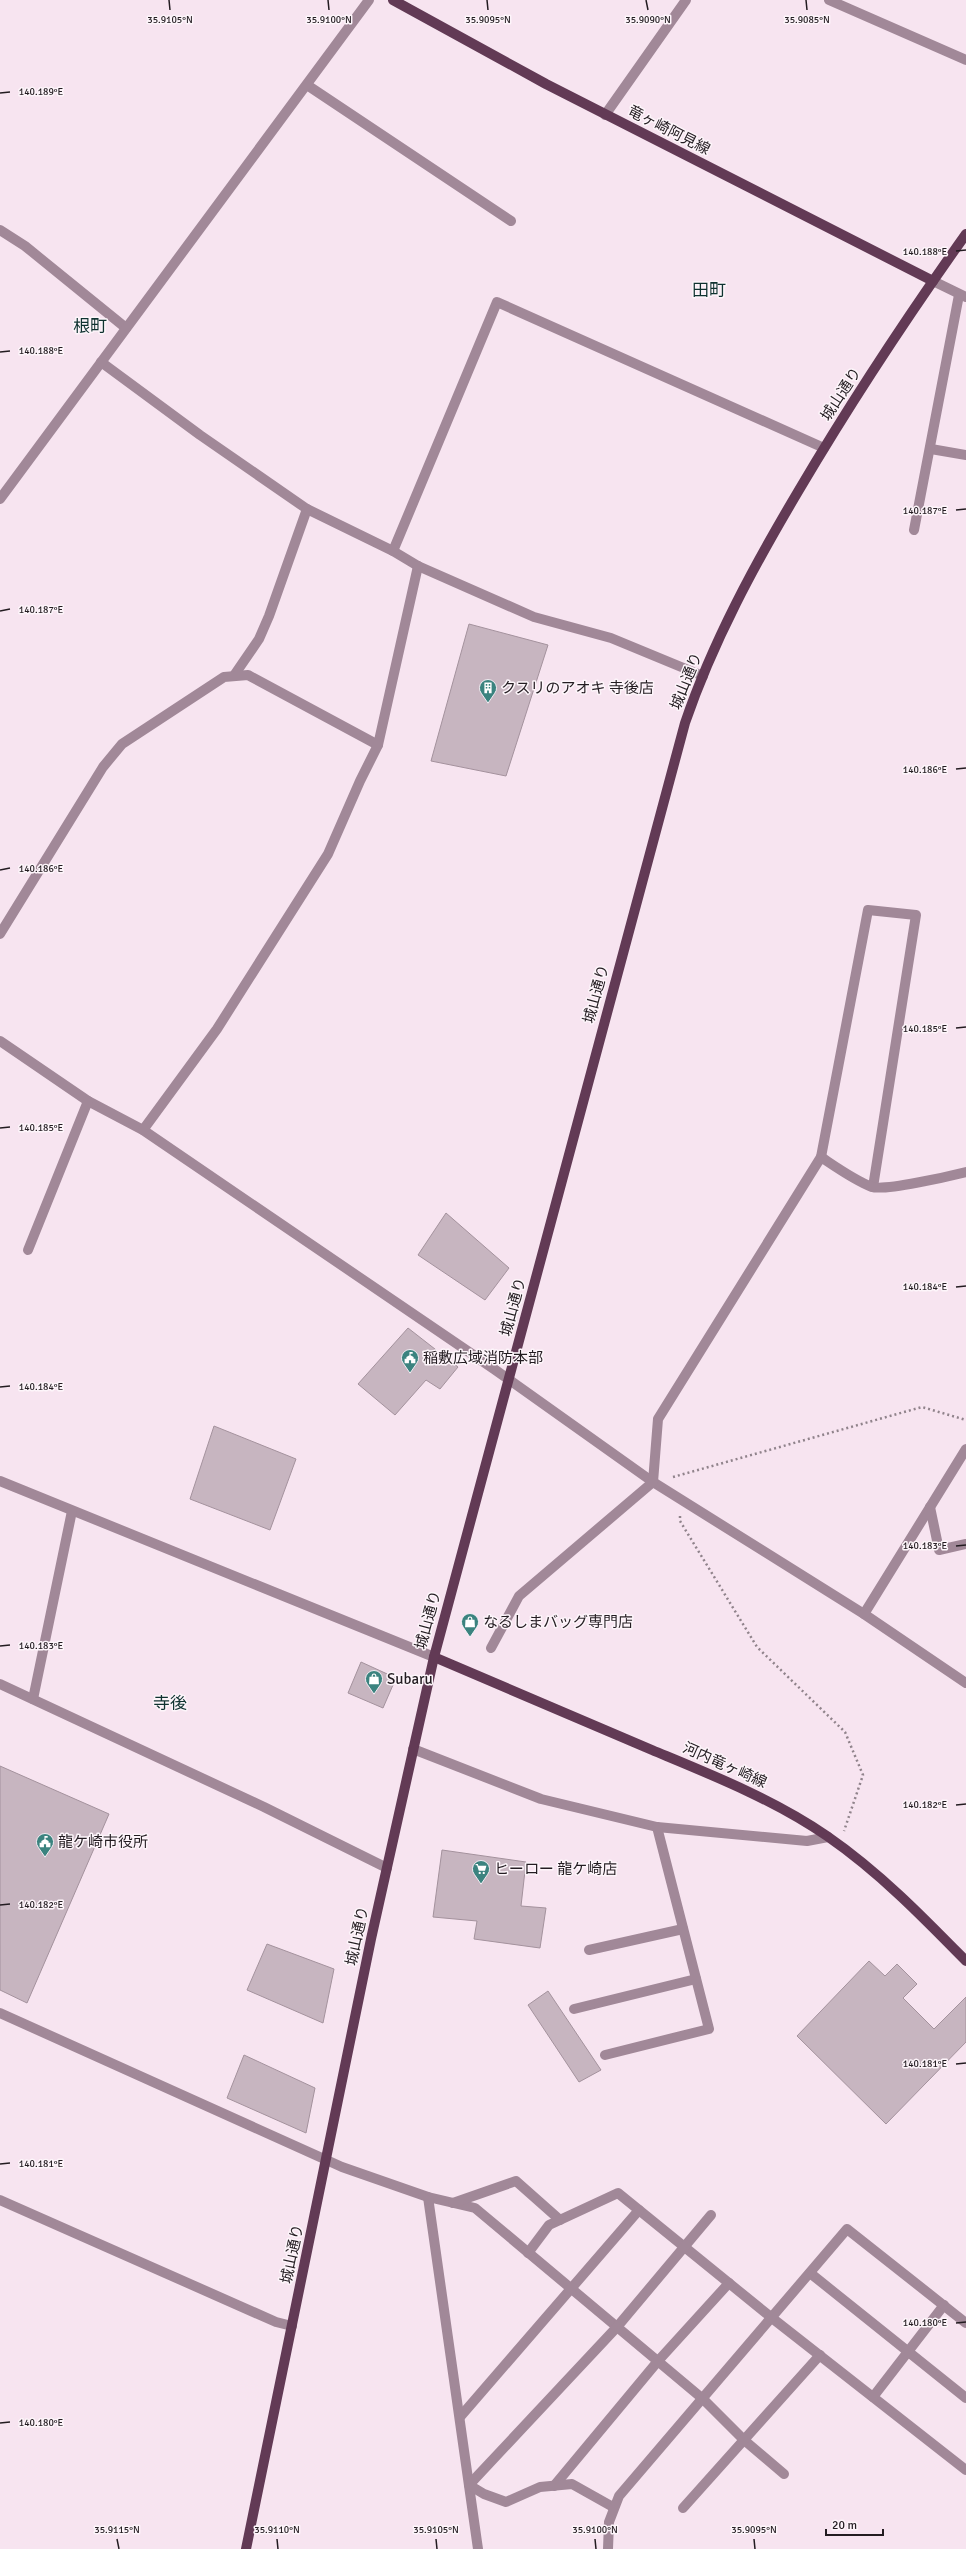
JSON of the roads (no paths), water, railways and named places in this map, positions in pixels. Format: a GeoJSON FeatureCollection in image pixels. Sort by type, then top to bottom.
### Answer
{"type":"FeatureCollection","features":[{"type":"Feature","properties":{"kind":"main road","name":"竜ヶ崎阿見線"},"geometry":{"type":"LineString","coordinates":[[393,0],[605,115],[933,281]]}},
{"type":"Feature","properties":{"kind":"main road","name":"城山通り"},"geometry":{"type":"LineString","coordinates":[[246,2549],[387,1868],[434,1657],[679,742],[703,676],[752,572],[824,448],[933,281],[966,234]]}},
{"type":"Feature","properties":{"kind":"main road","name":"河内竜ヶ崎線"},"geometry":{"type":"LineString","coordinates":[[434,1657],[737,1786],[786,1810],[828,1836],[907,1901],[966,1961]]}},
{"type":"Feature","properties":{"kind":"street"},"geometry":{"type":"LineString","coordinates":[[0,499],[369,0]]}},
{"type":"Feature","properties":{"kind":"street"},"geometry":{"type":"LineString","coordinates":[[605,115],[686,0]]}},
{"type":"Feature","properties":{"kind":"street"},"geometry":{"type":"LineString","coordinates":[[829,0],[966,60]]}},
{"type":"Feature","properties":{"kind":"street"},"geometry":{"type":"LineString","coordinates":[[307,85],[510,221]]}},
{"type":"Feature","properties":{"kind":"street"},"geometry":{"type":"LineString","coordinates":[[0,230],[25,246],[126,328]]}},
{"type":"Feature","properties":{"kind":"street"},"geometry":{"type":"LineString","coordinates":[[914,530],[962,296],[933,281]]}},
{"type":"Feature","properties":{"kind":"street"},"geometry":{"type":"LineString","coordinates":[[393,551],[497,302],[824,448]]}},
{"type":"Feature","properties":{"kind":"street"},"geometry":{"type":"LineString","coordinates":[[101,362],[200,435],[307,509],[393,551],[418,566],[534,617],[611,638],[703,676]]}},
{"type":"Feature","properties":{"kind":"street"},"geometry":{"type":"LineString","coordinates":[[930,449],[966,455]]}},
{"type":"Feature","properties":{"kind":"street"},"geometry":{"type":"LineString","coordinates":[[235,674],[259,638],[269,616],[307,509]]}},
{"type":"Feature","properties":{"kind":"street"},"geometry":{"type":"LineString","coordinates":[[143,1130],[217,1029],[328,854],[360,781],[378,745],[418,566]]}},
{"type":"Feature","properties":{"kind":"street"},"geometry":{"type":"LineString","coordinates":[[0,934],[103,767],[122,744],[224,677],[235,674],[248,675],[378,745]]}},
{"type":"Feature","properties":{"kind":"street"},"geometry":{"type":"LineString","coordinates":[[491,1648],[519,1596],[653,1482],[658,1419],[821,1157],[868,910],[916,915],[873,1187]]}},
{"type":"Feature","properties":{"kind":"street"},"geometry":{"type":"LineString","coordinates":[[0,1041],[88,1101],[143,1130],[508,1380],[653,1482],[864,1614],[966,1683]]}},
{"type":"Feature","properties":{"kind":"street"},"geometry":{"type":"LineString","coordinates":[[28,1250],[88,1101]]}},
{"type":"Feature","properties":{"kind":"street"},"geometry":{"type":"LineString","coordinates":[[821,1157],[840,1170],[873,1187],[936,1180],[966,1172]]}},
{"type":"Feature","properties":{"kind":"street"},"geometry":{"type":"LineString","coordinates":[[864,1614],[966,1448]]}},
{"type":"Feature","properties":{"kind":"street"},"geometry":{"type":"LineString","coordinates":[[0,1481],[434,1657]]}},
{"type":"Feature","properties":{"kind":"street"},"geometry":{"type":"LineString","coordinates":[[930,1507],[939,1550],[966,1544]]}},
{"type":"Feature","properties":{"kind":"street"},"geometry":{"type":"LineString","coordinates":[[33,1700],[72,1511]]}},
{"type":"Feature","properties":{"kind":"street"},"geometry":{"type":"LineString","coordinates":[[0,1684],[264,1807],[387,1868]]}},
{"type":"Feature","properties":{"kind":"street"},"geometry":{"type":"LineString","coordinates":[[413,1749],[541,1799],[657,1827],[806,1841],[828,1836]]}},
{"type":"Feature","properties":{"kind":"street"},"geometry":{"type":"LineString","coordinates":[[605,2055],[709,2029],[657,1827]]}},
{"type":"Feature","properties":{"kind":"street"},"geometry":{"type":"LineString","coordinates":[[589,1950],[683,1929]]}},
{"type":"Feature","properties":{"kind":"street"},"geometry":{"type":"LineString","coordinates":[[574,2009],[696,1979]]}},
{"type":"Feature","properties":{"kind":"street"},"geometry":{"type":"LineString","coordinates":[[0,2013],[326,2159],[428,2197],[475,2208],[703,2399],[744,2440],[784,2474]]}},
{"type":"Feature","properties":{"kind":"street"},"geometry":{"type":"LineString","coordinates":[[453,2203],[516,2181],[560,2220]]}},
{"type":"Feature","properties":{"kind":"street"},"geometry":{"type":"LineString","coordinates":[[528,2253],[549,2225],[618,2193],[772,2318],[966,2470]]}},
{"type":"Feature","properties":{"kind":"street"},"geometry":{"type":"LineString","coordinates":[[428,2197],[478,2549]]}},
{"type":"Feature","properties":{"kind":"street"},"geometry":{"type":"LineString","coordinates":[[0,2200],[276,2322],[292,2326]]}},
{"type":"Feature","properties":{"kind":"street"},"geometry":{"type":"LineString","coordinates":[[460,2417],[639,2210]]}},
{"type":"Feature","properties":{"kind":"street"},"geometry":{"type":"LineString","coordinates":[[469,2485],[617,2327],[684,2246],[711,2216]]}},
{"type":"Feature","properties":{"kind":"street"},"geometry":{"type":"LineString","coordinates":[[608,2549],[609,2522],[613,2507],[619,2496],[847,2229],[966,2323]]}},
{"type":"Feature","properties":{"kind":"street"},"geometry":{"type":"LineString","coordinates":[[810,2273],[966,2398]]}},
{"type":"Feature","properties":{"kind":"street"},"geometry":{"type":"LineString","coordinates":[[554,2486],[658,2361],[729,2283]]}},
{"type":"Feature","properties":{"kind":"street"},"geometry":{"type":"LineString","coordinates":[[873,2397],[944,2305]]}},
{"type":"Feature","properties":{"kind":"street"},"geometry":{"type":"LineString","coordinates":[[683,2508],[820,2355]]}},
{"type":"Feature","properties":{"kind":"street"},"geometry":{"type":"LineString","coordinates":[[469,2485],[484,2494],[506,2502],[540,2487],[572,2484],[613,2507]]}},
{"type":"Feature","properties":{"kind":"place","name":"クスリのアオキ 寺後店"},"geometry":{"type":"Point","coordinates":[488,703]}},
{"type":"Feature","properties":{"kind":"place","name":"稲敷広域消防本部"},"geometry":{"type":"Point","coordinates":[410,1373]}},
{"type":"Feature","properties":{"kind":"place","name":"なるしまバッグ専門店"},"geometry":{"type":"Point","coordinates":[470,1637]}},
{"type":"Feature","properties":{"kind":"place","name":"Subaru"},"geometry":{"type":"Point","coordinates":[374,1694]}},
{"type":"Feature","properties":{"kind":"place","name":"龍ケ崎市役所"},"geometry":{"type":"Point","coordinates":[45,1857]}},
{"type":"Feature","properties":{"kind":"place","name":"ヒーロー 龍ケ崎店"},"geometry":{"type":"Point","coordinates":[481,1884]}},
{"type":"Feature","properties":{"kind":"district","name":"田町"},"geometry":{"type":"Point","coordinates":[709,290]}},
{"type":"Feature","properties":{"kind":"district","name":"根町"},"geometry":{"type":"Point","coordinates":[90,326]}},
{"type":"Feature","properties":{"kind":"district","name":"寺後"},"geometry":{"type":"Point","coordinates":[170,1703]}}]}
